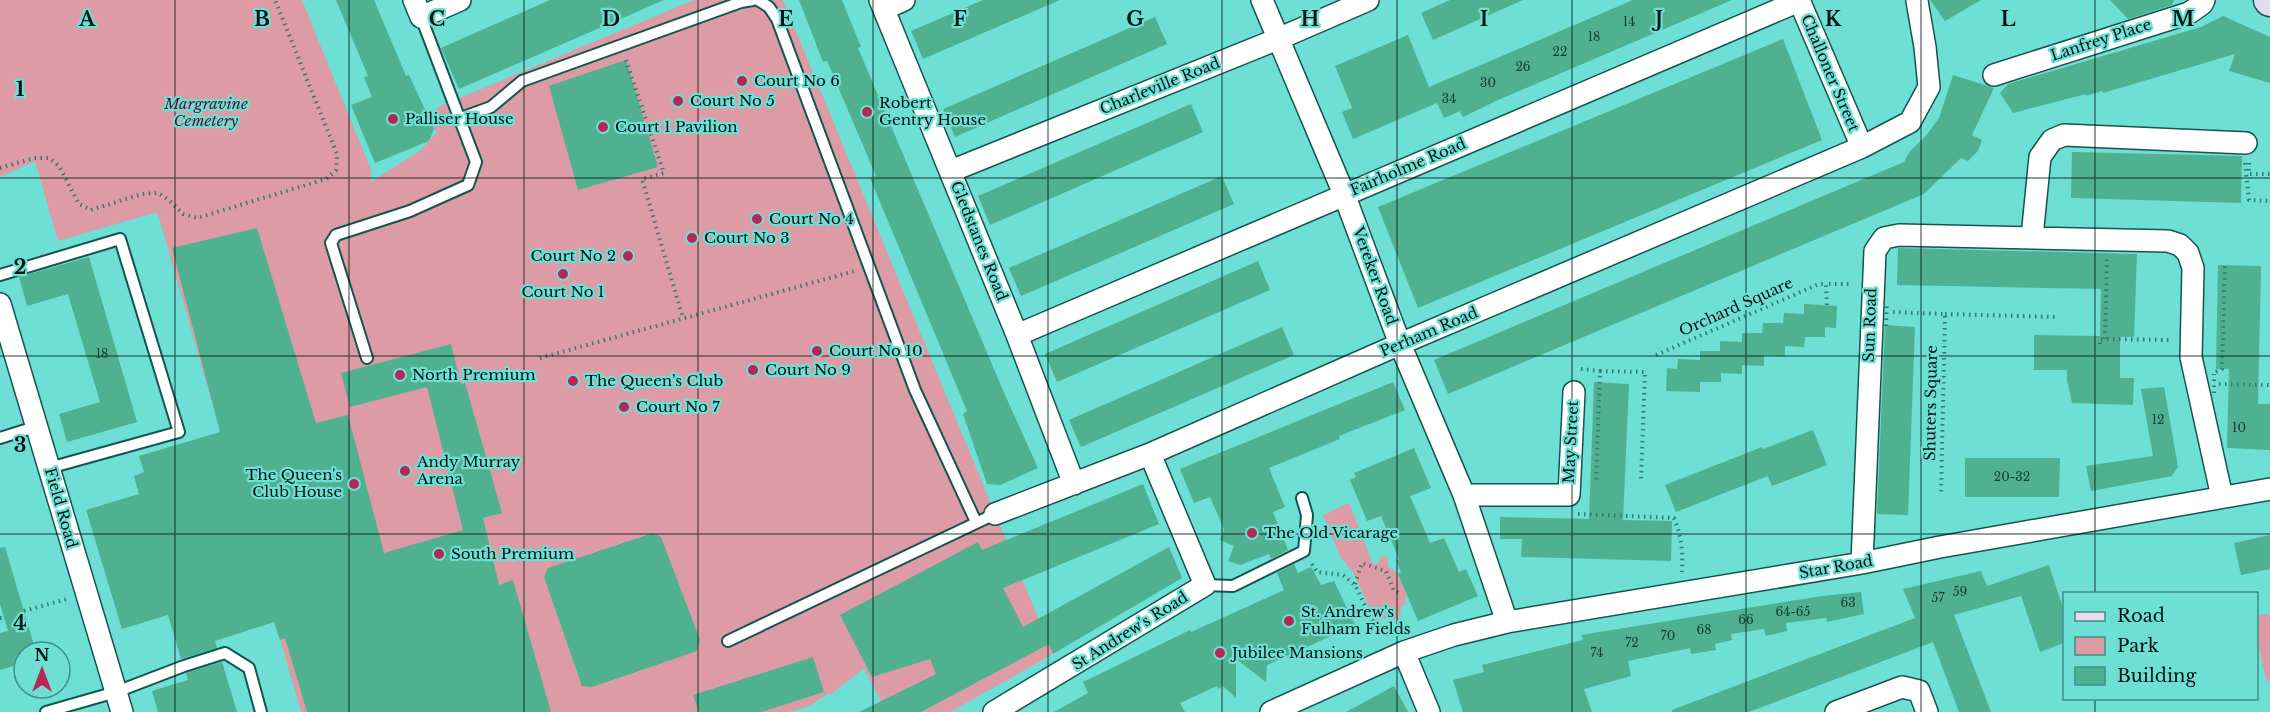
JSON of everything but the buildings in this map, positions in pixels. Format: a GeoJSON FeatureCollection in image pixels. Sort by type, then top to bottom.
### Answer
{"type":"FeatureCollection","features":[{"type":"Feature","properties":{"kind":"street"},"geometry":{"type":"LineString","coordinates":[[417,8],[460,0]]}},
{"type":"Feature","properties":{"kind":"street"},"geometry":{"type":"LineString","coordinates":[[882,4],[904,0]]}},
{"type":"Feature","properties":{"kind":"street","name":"Vereker Road"},"geometry":{"type":"LineString","coordinates":[[1262,0],[1344,194],[1400,344],[1464,495],[1507,622]]}},
{"type":"Feature","properties":{"kind":"street","name":"Charleville Road"},"geometry":{"type":"LineString","coordinates":[[951,171],[1278,39],[1368,0]]}},
{"type":"Feature","properties":{"kind":"street","name":"Challoner Street"},"geometry":{"type":"LineString","coordinates":[[1799,0],[1862,147]]}},
{"type":"Feature","properties":{"kind":"street","name":"Fairholme Road"},"geometry":{"type":"LineString","coordinates":[[1017,335],[1799,0]]}},
{"type":"Feature","properties":{"kind":"street","name":"Lanfrey Place"},"geometry":{"type":"LineString","coordinates":[[1994,75],[2189,13],[2204,0]]}},
{"type":"Feature","properties":{"kind":"street","name":"Perham Road"},"geometry":{"type":"LineString","coordinates":[[986,518],[1150,454],[1400,344],[1862,147],[1910,122],[1929,87],[1917,1]]}},
{"type":"Feature","properties":{"kind":"street","name":"Gledstanes Road"},"geometry":{"type":"LineString","coordinates":[[882,4],[1017,335],[1074,484]]}},
{"type":"Feature","properties":{"kind":"street"},"geometry":{"type":"LineString","coordinates":[[2032,237],[2040,157],[2052,140],[2064,135],[2245,152]]}},
{"type":"Feature","properties":{"kind":"street","name":"Sun Road"},"geometry":{"type":"LineString","coordinates":[[1862,563],[1881,313],[1872,285],[1875,251],[1884,238],[1899,235],[2168,241],[2180,245],[2188,253],[2193,268],[2191,357],[2209,384],[2222,497]]}},
{"type":"Feature","properties":{"kind":"street","name":"Field Road"},"geometry":{"type":"LineString","coordinates":[[0,304],[119,702]]}},
{"type":"Feature","properties":{"kind":"street","name":"May Street"},"geometry":{"type":"LineString","coordinates":[[1464,495],[1569,495],[1574,393]]}},
{"type":"Feature","properties":{"kind":"street","name":"St Andrew's Road"},"geometry":{"type":"LineString","coordinates":[[994,712],[1205,585],[1150,454]]}},
{"type":"Feature","properties":{"kind":"street","name":"Star Road"},"geometry":{"type":"LineString","coordinates":[[1271,712],[1404,652],[1454,635],[1507,622],[1862,563],[1940,547],[2270,489]]}},
{"type":"Feature","properties":{"kind":"street"},"geometry":{"type":"LineString","coordinates":[[1404,652],[1429,712]]}},
{"type":"Feature","properties":{"kind":"street"},"geometry":{"type":"LineString","coordinates":[[1836,712],[1902,687],[1919,691],[1927,712]]}},
{"type":"Feature","properties":{"kind":"lane"},"geometry":{"type":"LineString","coordinates":[[458,119],[490,107],[522,81],[741,2],[753,0]]}},
{"type":"Feature","properties":{"kind":"lane"},"geometry":{"type":"LineString","coordinates":[[728,641],[986,518],[915,390],[777,18],[770,7],[758,0]]}},
{"type":"Feature","properties":{"kind":"lane"},"geometry":{"type":"LineString","coordinates":[[367,358],[331,243],[336,235],[410,211],[468,185],[476,162],[417,8]]}},
{"type":"Feature","properties":{"kind":"lane"},"geometry":{"type":"LineString","coordinates":[[0,275],[120,239],[179,432],[49,468]]}},
{"type":"Feature","properties":{"kind":"lane"},"geometry":{"type":"LineString","coordinates":[[0,438],[38,426]]}},
{"type":"Feature","properties":{"kind":"lane"},"geometry":{"type":"LineString","coordinates":[[1205,585],[1233,586],[1304,551],[1307,515],[1302,498]]}},
{"type":"Feature","properties":{"kind":"lane"},"geometry":{"type":"LineString","coordinates":[[46,712],[119,702],[184,666],[225,653],[249,668],[261,712]]}},
{"type":"Feature","properties":{"kind":"path"},"geometry":{"type":"LineString","coordinates":[[0,168],[34,158],[50,158],[59,166],[79,204],[91,210],[142,194],[158,193],[183,214],[197,218],[326,179],[336,170],[337,154],[275,0]]}},
{"type":"Feature","properties":{"kind":"path"},"geometry":{"type":"LineString","coordinates":[[626,60],[664,173],[642,179],[683,318]]}},
{"type":"Feature","properties":{"kind":"path"},"geometry":{"type":"LineString","coordinates":[[2245,152],[2250,161],[2249,174],[2270,174]]}},
{"type":"Feature","properties":{"kind":"path"},"geometry":{"type":"LineString","coordinates":[[2245,152],[2248,200],[2270,201]]}},
{"type":"Feature","properties":{"kind":"path"},"geometry":{"type":"LineString","coordinates":[[2105,339],[2107,258]]}},
{"type":"Feature","properties":{"kind":"path"},"geometry":{"type":"LineString","coordinates":[[2222,369],[2225,263]]}},
{"type":"Feature","properties":{"kind":"path"},"geometry":{"type":"LineString","coordinates":[[540,358],[870,267]]}},
{"type":"Feature","properties":{"kind":"path","name":"Orchard Square"},"geometry":{"type":"LineString","coordinates":[[1656,355],[1819,284],[1872,285]]}},
{"type":"Feature","properties":{"kind":"path"},"geometry":{"type":"LineString","coordinates":[[1826,284],[1827,305]]}},
{"type":"Feature","properties":{"kind":"path"},"geometry":{"type":"LineString","coordinates":[[1881,313],[2056,317]]}},
{"type":"Feature","properties":{"kind":"path","name":"Shuters Square"},"geometry":{"type":"LineString","coordinates":[[1941,493],[1945,314]]}},
{"type":"Feature","properties":{"kind":"path"},"geometry":{"type":"LineString","coordinates":[[2100,344],[2100,339],[2191,340]]}},
{"type":"Feature","properties":{"kind":"path"},"geometry":{"type":"LineString","coordinates":[[1600,370],[1645,372],[1641,480]]}},
{"type":"Feature","properties":{"kind":"path"},"geometry":{"type":"LineString","coordinates":[[1596,482],[1600,382]]}},
{"type":"Feature","properties":{"kind":"path"},"geometry":{"type":"LineString","coordinates":[[2209,384],[2270,385]]}},
{"type":"Feature","properties":{"kind":"path"},"geometry":{"type":"LineString","coordinates":[[1578,514],[1674,518],[1680,533],[1683,552],[1682,593]]}},
{"type":"Feature","properties":{"kind":"path"},"geometry":{"type":"LineString","coordinates":[[1304,551],[1317,572],[1343,575],[1355,585],[1372,620],[1404,652]]}},
{"type":"Feature","properties":{"kind":"path"},"geometry":{"type":"LineString","coordinates":[[1355,585],[1362,563],[1386,571],[1394,591],[1399,593]]}},
{"type":"Feature","properties":{"kind":"path"},"geometry":{"type":"LineString","coordinates":[[24,611],[86,594]]}},
{"type":"Feature","properties":{"kind":"green space","name":"The Queen’s Club"},"geometry":{"type":"Polygon","coordinates":[[[0,0],[302,0],[371,170],[371,182],[421,150],[437,132],[434,129],[436,108],[694,0],[783,0],[1053,654],[950,712],[887,712],[864,668],[830,695],[829,693],[809,706],[790,712],[301,712],[158,214],[154,213],[58,241],[35,161],[0,177],[0,0]]]}},
{"type":"Feature","properties":{"kind":"green space"},"geometry":{"type":"Polygon","coordinates":[[[1349,503],[1373,564],[1379,563],[1381,557],[1386,556],[1388,566],[1398,574],[1407,591],[1405,604],[1401,607],[1400,616],[1396,620],[1381,618],[1377,624],[1353,572],[1340,556],[1323,515],[1349,503]]]}},
{"type":"Feature","properties":{"kind":"green space"},"geometry":{"type":"Polygon","coordinates":[[[2270,614],[2270,683],[2266,680],[2258,644],[2258,615],[2270,614]]]}},
{"type":"Feature","properties":{"kind":"place","name":"Court No 6"},"geometry":{"type":"Point","coordinates":[742,81]}},
{"type":"Feature","properties":{"kind":"place","name":"Court No 5"},"geometry":{"type":"Point","coordinates":[678,101]}},
{"type":"Feature","properties":{"kind":"place","name":"Robert Gentry House"},"geometry":{"type":"Point","coordinates":[867,112]}},
{"type":"Feature","properties":{"kind":"place","name":"Palliser House"},"geometry":{"type":"Point","coordinates":[393,119]}},
{"type":"Feature","properties":{"kind":"place","name":"Court 1 Pavilion"},"geometry":{"type":"Point","coordinates":[603,127]}},
{"type":"Feature","properties":{"kind":"place","name":"Court No 4"},"geometry":{"type":"Point","coordinates":[757,219]}},
{"type":"Feature","properties":{"kind":"place","name":"Court No 3"},"geometry":{"type":"Point","coordinates":[692,238]}},
{"type":"Feature","properties":{"kind":"place","name":"Court No 2"},"geometry":{"type":"Point","coordinates":[628,256]}},
{"type":"Feature","properties":{"kind":"place","name":"Court No 1"},"geometry":{"type":"Point","coordinates":[563,274]}},
{"type":"Feature","properties":{"kind":"place","name":"Court No 10"},"geometry":{"type":"Point","coordinates":[817,351]}},
{"type":"Feature","properties":{"kind":"place","name":"Court No 9"},"geometry":{"type":"Point","coordinates":[753,370]}},
{"type":"Feature","properties":{"kind":"place","name":"North Premium"},"geometry":{"type":"Point","coordinates":[400,375]}},
{"type":"Feature","properties":{"kind":"place","name":"The Queen’s Club"},"geometry":{"type":"Point","coordinates":[573,381]}},
{"type":"Feature","properties":{"kind":"place","name":"Court No 7"},"geometry":{"type":"Point","coordinates":[624,407]}},
{"type":"Feature","properties":{"kind":"place","name":"Andy Murray Arena"},"geometry":{"type":"Point","coordinates":[405,471]}},
{"type":"Feature","properties":{"kind":"place","name":"The Queen's Club House"},"geometry":{"type":"Point","coordinates":[354,484]}},
{"type":"Feature","properties":{"kind":"place","name":"The Old Vicarage"},"geometry":{"type":"Point","coordinates":[1252,533]}},
{"type":"Feature","properties":{"kind":"place","name":"South Premium"},"geometry":{"type":"Point","coordinates":[439,554]}},
{"type":"Feature","properties":{"kind":"place","name":"St. Andrew's Fulham Fields"},"geometry":{"type":"Point","coordinates":[1289,621]}},
{"type":"Feature","properties":{"kind":"place","name":"Jubilee Mansions"},"geometry":{"type":"Point","coordinates":[1220,653]}},
{"type":"Feature","properties":{"kind":"park label","name":"Margravine Cemetery"},"geometry":{"type":"Point","coordinates":[206,112]}}]}
